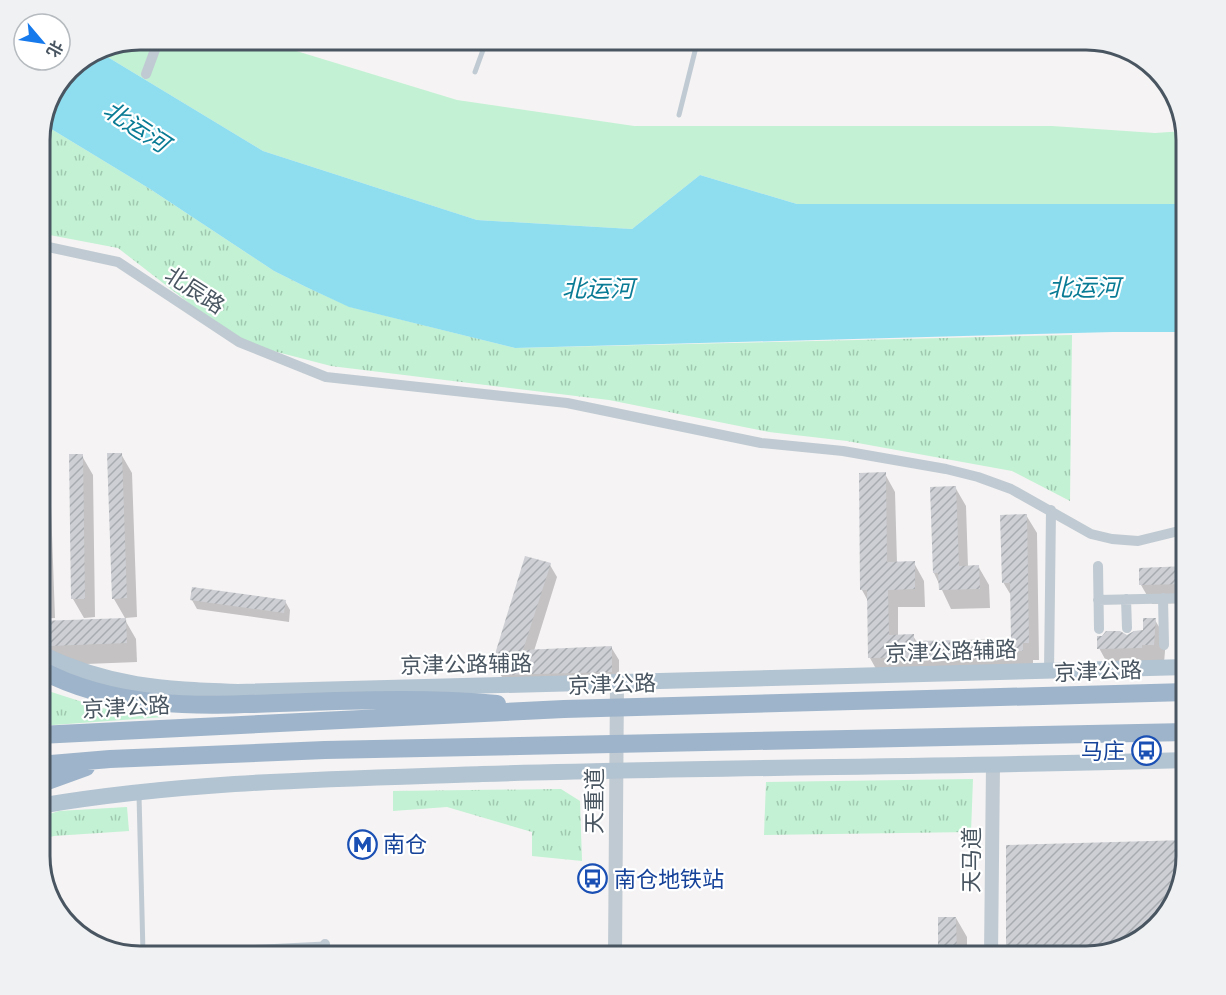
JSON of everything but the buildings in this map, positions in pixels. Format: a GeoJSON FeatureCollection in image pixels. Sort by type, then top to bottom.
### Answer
{"type":"FeatureCollection","features":[{"type":"Feature","properties":{"kind":"highway"},"geometry":{"type":"LineString","coordinates":[[50,674],[89,691],[155,704],[204,705],[392,699],[459,700],[564,709]]}},
{"type":"Feature","properties":{"kind":"highway","name":"京津公路"},"geometry":{"type":"LineString","coordinates":[[50,734],[564,709],[1176,692]]}},
{"type":"Feature","properties":{"kind":"highway"},"geometry":{"type":"LineString","coordinates":[[50,764],[110,759],[615,743],[1176,732]]}},
{"type":"Feature","properties":{"kind":"highway"},"geometry":{"type":"LineString","coordinates":[[50,780],[110,759]]}},
{"type":"Feature","properties":{"kind":"main road","name":"京津公路辅路"},"geometry":{"type":"LineString","coordinates":[[50,658],[119,682],[143,687],[238,692],[1176,667]]}},
{"type":"Feature","properties":{"kind":"main road"},"geometry":{"type":"LineString","coordinates":[[50,804],[139,792],[241,782],[615,770],[1176,760]]}},
{"type":"Feature","properties":{"kind":"street"},"geometry":{"type":"LineString","coordinates":[[146,74],[155,50]]}},
{"type":"Feature","properties":{"kind":"street","name":"北辰路"},"geometry":{"type":"LineString","coordinates":[[50,247],[118,262],[239,342],[326,377],[567,403],[761,443],[843,451],[946,469],[1011,489],[1091,534],[1112,539],[1138,540],[1176,531]]}},
{"type":"Feature","properties":{"kind":"street"},"geometry":{"type":"LineString","coordinates":[[1048,671],[1051,510]]}},
{"type":"Feature","properties":{"kind":"street"},"geometry":{"type":"LineString","coordinates":[[1098,566],[1099,629]]}},
{"type":"Feature","properties":{"kind":"street"},"geometry":{"type":"LineString","coordinates":[[1163,598],[1164,645]]}},
{"type":"Feature","properties":{"kind":"street"},"geometry":{"type":"LineString","coordinates":[[1098,600],[1176,598]]}},
{"type":"Feature","properties":{"kind":"street"},"geometry":{"type":"LineString","coordinates":[[1126,599],[1128,628]]}},
{"type":"Feature","properties":{"kind":"street","name":"天重道"},"geometry":{"type":"LineString","coordinates":[[615,946],[617,682]]}},
{"type":"Feature","properties":{"kind":"street","name":"天马道"},"geometry":{"type":"LineString","coordinates":[[991,946],[993,764]]}},
{"type":"Feature","properties":{"kind":"lane"},"geometry":{"type":"LineString","coordinates":[[475,72],[483,50]]}},
{"type":"Feature","properties":{"kind":"lane"},"geometry":{"type":"LineString","coordinates":[[679,115],[695,50]]}},
{"type":"Feature","properties":{"kind":"lane"},"geometry":{"type":"LineString","coordinates":[[139,792],[143,946]]}},
{"type":"Feature","properties":{"kind":"lane"},"geometry":{"type":"LineString","coordinates":[[295,946],[325,944]]}},
{"type":"Feature","properties":{"kind":"green space"},"geometry":{"type":"Polygon","coordinates":[[[127,50],[293,50],[457,100],[634,126],[1052,126],[1155,133],[1176,132],[1176,204],[797,204],[700,175],[632,229],[477,220],[263,151],[106,56],[127,50]]]}},
{"type":"Feature","properties":{"kind":"green space"},"geometry":{"type":"Polygon","coordinates":[[[51,129],[150,189],[274,271],[306,287],[350,307],[515,348],[1072,335],[1070,501],[1012,471],[847,441],[769,432],[609,400],[331,366],[239,342],[118,248],[50,235],[51,129]]]}},
{"type":"Feature","properties":{"kind":"green space"},"geometry":{"type":"Polygon","coordinates":[[[50,692],[101,708],[164,717],[50,725],[50,692]]]}},
{"type":"Feature","properties":{"kind":"green space"},"geometry":{"type":"Polygon","coordinates":[[[973,779],[971,832],[764,835],[766,782],[973,779]]]}},
{"type":"Feature","properties":{"kind":"green space"},"geometry":{"type":"Polygon","coordinates":[[[561,789],[580,801],[582,861],[532,856],[532,832],[447,807],[393,811],[393,791],[561,789]]]}},
{"type":"Feature","properties":{"kind":"green space"},"geometry":{"type":"Polygon","coordinates":[[[127,807],[129,831],[50,837],[50,814],[59,811],[127,807]]]}},
{"type":"Feature","properties":{"kind":"water","name":"北运河"},"geometry":{"type":"Polygon","coordinates":[[[106,56],[263,151],[477,220],[632,229],[700,175],[797,204],[1176,204],[1176,332],[515,348],[349,307],[274,271],[150,189],[51,129],[59,99],[80,72],[106,56]]]}},
{"type":"Feature","properties":{"kind":"place","name":"马庄"},"geometry":{"type":"Point","coordinates":[1146,751]}},
{"type":"Feature","properties":{"kind":"place","name":"南仓"},"geometry":{"type":"Point","coordinates":[362,844]}},
{"type":"Feature","properties":{"kind":"place","name":"南仓地铁站"},"geometry":{"type":"Point","coordinates":[593,879]}}]}
